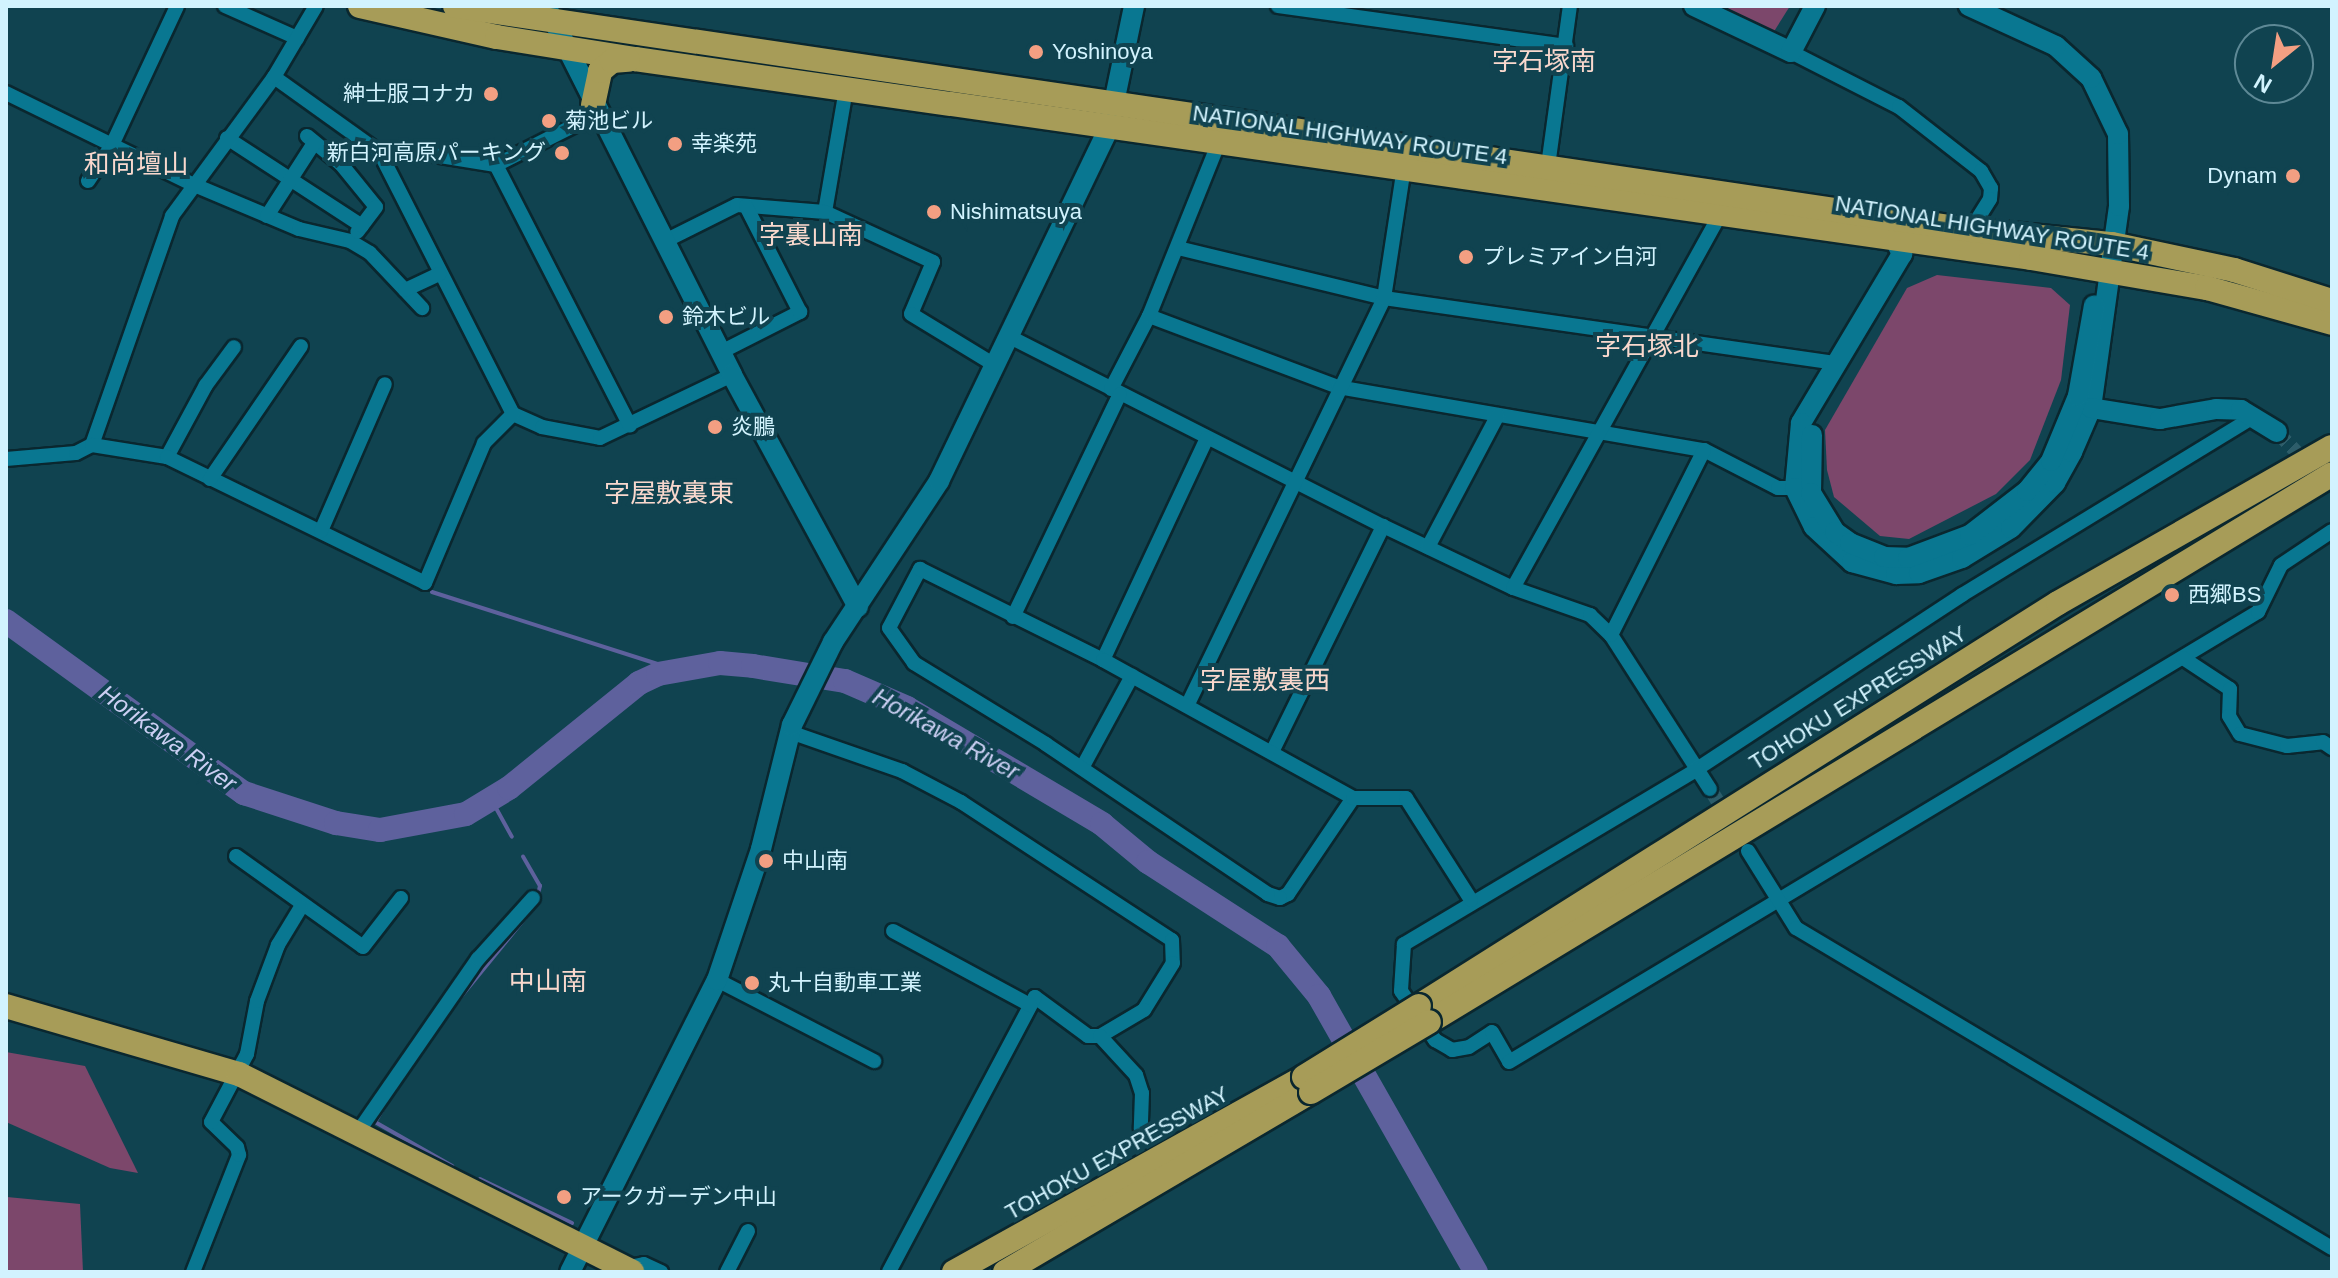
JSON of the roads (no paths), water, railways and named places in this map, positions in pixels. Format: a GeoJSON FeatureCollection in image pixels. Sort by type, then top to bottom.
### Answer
{"type":"FeatureCollection","features":[{"type":"Feature","properties":{"kind":"highway","name":"NATIONAL HIGHWAY ROUTE 4"},"geometry":{"type":"LineString","coordinates":[[360,6],[566,48],[846,89],[1112,116],[1226,119],[1971,230],[2112,244],[2234,270],[2332,301]]}},
{"type":"Feature","properties":{"kind":"highway","name":"NATIONAL HIGHWAY ROUTE 4"},"geometry":{"type":"LineString","coordinates":[[455,6],[550,15],[1112,116],[1219,144],[1722,211],[1895,240],[2031,258],[2207,288],[2332,323]]}},
{"type":"Feature","properties":{"kind":"highway"},"geometry":{"type":"LineString","coordinates":[[595,110],[600,71],[612,61],[635,59]]}},
{"type":"Feature","properties":{"kind":"highway","name":"TOHOKU EXPRESSWAY"},"geometry":{"type":"LineString","coordinates":[[1424,1014],[2058,603],[2332,447]]}},
{"type":"Feature","properties":{"kind":"highway"},"geometry":{"type":"LineString","coordinates":[[1308,1085],[2332,474]]}},
{"type":"Feature","properties":{"kind":"highway"},"geometry":{"type":"LineString","coordinates":[[6,1006],[239,1074],[628,1270]]}},
{"type":"Feature","properties":{"kind":"highway","name":"TOHOKU EXPRESSWAY"},"geometry":{"type":"LineString","coordinates":[[954,1272],[1308,1085]]}},
{"type":"Feature","properties":{"kind":"highway","name":"TOHOKU EXPRESSWAY"},"geometry":{"type":"LineString","coordinates":[[1005,1272],[1308,1085]]}},
{"type":"Feature","properties":{"kind":"street"},"geometry":{"type":"LineString","coordinates":[[88,181],[112,145],[177,6]]}},
{"type":"Feature","properties":{"kind":"street"},"geometry":{"type":"LineString","coordinates":[[225,6],[297,38]]}},
{"type":"Feature","properties":{"kind":"street"},"geometry":{"type":"LineString","coordinates":[[92,445],[156,252],[192,184],[274,77],[316,6]]}},
{"type":"Feature","properties":{"kind":"street"},"geometry":{"type":"LineString","coordinates":[[570,1272],[717,980],[761,849],[791,729],[833,642],[939,481],[1010,337],[1112,116],[1134,6]]}},
{"type":"Feature","properties":{"kind":"street"},"geometry":{"type":"LineString","coordinates":[[1278,6],[1566,46]]}},
{"type":"Feature","properties":{"kind":"street"},"geometry":{"type":"LineString","coordinates":[[1548,166],[1570,6]]}},
{"type":"Feature","properties":{"kind":"street"},"geometry":{"type":"LineString","coordinates":[[1694,6],[1899,107],[1981,171],[1991,188],[1990,199],[1971,230]]}},
{"type":"Feature","properties":{"kind":"street"},"geometry":{"type":"LineString","coordinates":[[1791,52],[1815,6]]}},
{"type":"Feature","properties":{"kind":"street"},"geometry":{"type":"LineString","coordinates":[[1969,6],[2056,46],[2091,78],[2118,134],[2119,206],[2107,271],[2074,409],[2051,461],[2027,491],[1979,529],[1936,551],[1884,557],[1850,543],[1835,532],[1811,493],[1809,446],[1816,418],[1903,268],[1923,255],[2007,263],[2031,258]]}},
{"type":"Feature","properties":{"kind":"street"},"geometry":{"type":"LineString","coordinates":[[550,15],[595,110],[732,375],[858,607]]}},
{"type":"Feature","properties":{"kind":"street"},"geometry":{"type":"LineString","coordinates":[[274,77],[380,153],[513,414],[542,427],[600,438],[732,375]]}},
{"type":"Feature","properties":{"kind":"street"},"geometry":{"type":"LineString","coordinates":[[825,212],[846,89]]}},
{"type":"Feature","properties":{"kind":"street"},"geometry":{"type":"LineString","coordinates":[[6,93],[192,184],[267,216],[350,241],[370,253],[422,308]]}},
{"type":"Feature","properties":{"kind":"street"},"geometry":{"type":"LineString","coordinates":[[380,153],[397,149],[496,165],[595,110]]}},
{"type":"Feature","properties":{"kind":"street"},"geometry":{"type":"LineString","coordinates":[[1013,617],[1149,316],[1219,144],[1226,119]]}},
{"type":"Feature","properties":{"kind":"street"},"geometry":{"type":"LineString","coordinates":[[227,138],[362,226]]}},
{"type":"Feature","properties":{"kind":"street"},"geometry":{"type":"LineString","coordinates":[[267,216],[291,179],[310,140],[367,191],[376,207],[350,241]]}},
{"type":"Feature","properties":{"kind":"street"},"geometry":{"type":"LineString","coordinates":[[1187,706],[1338,387],[1384,298],[1409,144]]}},
{"type":"Feature","properties":{"kind":"street"},"geometry":{"type":"LineString","coordinates":[[496,165],[630,426]]}},
{"type":"Feature","properties":{"kind":"street"},"geometry":{"type":"LineString","coordinates":[[665,241],[737,205],[825,212],[933,262],[911,314],[995,365]]}},
{"type":"Feature","properties":{"kind":"street"},"geometry":{"type":"LineString","coordinates":[[721,352],[800,312],[746,206]]}},
{"type":"Feature","properties":{"kind":"street"},"geometry":{"type":"LineString","coordinates":[[1513,588],[1722,211]]}},
{"type":"Feature","properties":{"kind":"street"},"geometry":{"type":"LineString","coordinates":[[1895,240],[1902,254],[1801,423],[1795,488],[1814,527],[1852,562],[1896,574],[1942,568],[1983,547],[2035,508],[2055,483],[2091,408],[2107,271]]}},
{"type":"Feature","properties":{"kind":"street"},"geometry":{"type":"LineString","coordinates":[[1178,248],[1384,298],[1836,363]]}},
{"type":"Feature","properties":{"kind":"street"},"geometry":{"type":"LineString","coordinates":[[405,290],[440,274]]}},
{"type":"Feature","properties":{"kind":"street"},"geometry":{"type":"LineString","coordinates":[[1149,316],[1338,387],[1704,450],[1778,488],[1795,488]]}},
{"type":"Feature","properties":{"kind":"street"},"geometry":{"type":"LineString","coordinates":[[1010,337],[1383,526],[1513,588],[1590,615],[1611,635],[1710,789]]}},
{"type":"Feature","properties":{"kind":"street"},"geometry":{"type":"LineString","coordinates":[[210,479],[301,346]]}},
{"type":"Feature","properties":{"kind":"street"},"geometry":{"type":"LineString","coordinates":[[167,457],[206,385],[234,347]]}},
{"type":"Feature","properties":{"kind":"street"},"geometry":{"type":"LineString","coordinates":[[321,531],[385,384]]}},
{"type":"Feature","properties":{"kind":"street"},"geometry":{"type":"LineString","coordinates":[[2091,408],[2160,419],[2216,409],[2255,416],[2277,432]]}},
{"type":"Feature","properties":{"kind":"street"},"geometry":{"type":"LineString","coordinates":[[6,459],[76,453],[92,445],[167,457],[425,583],[484,443],[513,414]]}},
{"type":"Feature","properties":{"kind":"street"},"geometry":{"type":"LineString","coordinates":[[1428,547],[1498,415]]}},
{"type":"Feature","properties":{"kind":"street"},"geometry":{"type":"LineString","coordinates":[[2255,416],[1962,595],[1696,770],[1471,900],[1404,944],[1399,957],[1401,991],[1435,1040],[1452,1050],[1469,1047],[1492,1032],[1509,1062],[2258,612],[2281,565],[2332,531]]}},
{"type":"Feature","properties":{"kind":"street"},"geometry":{"type":"LineString","coordinates":[[1103,660],[1207,438]]}},
{"type":"Feature","properties":{"kind":"street"},"geometry":{"type":"LineString","coordinates":[[1611,635],[1704,450]]}},
{"type":"Feature","properties":{"kind":"street"},"geometry":{"type":"LineString","coordinates":[[1272,752],[1383,526]]}},
{"type":"Feature","properties":{"kind":"street"},"geometry":{"type":"LineString","coordinates":[[1353,798],[1280,898],[1082,768],[914,663],[889,628],[920,569],[1103,660],[1353,798],[1406,798],[1471,900]]}},
{"type":"Feature","properties":{"kind":"street"},"geometry":{"type":"LineString","coordinates":[[2183,658],[2230,689],[2229,716],[2240,734],[2287,746],[2323,742],[2332,748]]}},
{"type":"Feature","properties":{"kind":"street"},"geometry":{"type":"LineString","coordinates":[[1082,768],[1132,676]]}},
{"type":"Feature","properties":{"kind":"street"},"geometry":{"type":"LineString","coordinates":[[791,729],[902,771],[961,802],[1172,940],[1173,963],[1144,1010],[1100,1036],[1088,1036],[1035,997],[889,1272]]}},
{"type":"Feature","properties":{"kind":"street"},"geometry":{"type":"LineString","coordinates":[[1748,851],[1796,928],[2332,1248]]}},
{"type":"Feature","properties":{"kind":"street"},"geometry":{"type":"LineString","coordinates":[[236,856],[301,907],[363,947],[401,898]]}},
{"type":"Feature","properties":{"kind":"street"},"geometry":{"type":"LineString","coordinates":[[358,1132],[478,959],[533,898]]}},
{"type":"Feature","properties":{"kind":"street"},"geometry":{"type":"LineString","coordinates":[[193,1272],[239,1155],[237,1147],[211,1122],[239,1074],[278,945],[301,907]]}},
{"type":"Feature","properties":{"kind":"street"},"geometry":{"type":"LineString","coordinates":[[893,931],[1030,1005]]}},
{"type":"Feature","properties":{"kind":"street"},"geometry":{"type":"LineString","coordinates":[[717,980],[874,1061]]}},
{"type":"Feature","properties":{"kind":"street"},"geometry":{"type":"LineString","coordinates":[[1100,1036],[1136,1075],[1142,1093],[1141,1129]]}},
{"type":"Feature","properties":{"kind":"street"},"geometry":{"type":"LineString","coordinates":[[727,1272],[748,1231]]}},
{"type":"Feature","properties":{"kind":"street"},"geometry":{"type":"LineString","coordinates":[[628,1270],[644,1264],[661,1272]]}},
{"type":"Feature","properties":{"kind":"waterway"},"geometry":{"type":"LineString","coordinates":[[432,592],[679,671]]}},
{"type":"Feature","properties":{"kind":"waterway","name":"Horikawa River"},"geometry":{"type":"LineString","coordinates":[[6,621],[244,793],[336,823],[380,830],[466,814],[509,788],[639,683],[658,674],[720,663],[753,666],[845,681],[907,708],[1102,824],[1148,862],[1278,946],[1319,996],[1476,1272]]}},
{"type":"Feature","properties":{"kind":"waterway"},"geometry":{"type":"LineString","coordinates":[[491,799],[512,837]]}},
{"type":"Feature","properties":{"kind":"waterway"},"geometry":{"type":"LineString","coordinates":[[455,1004],[535,906],[540,886],[523,856]]}},
{"type":"Feature","properties":{"kind":"waterway"},"geometry":{"type":"LineString","coordinates":[[386,1104],[375,1122],[452,1166]]}},
{"type":"Feature","properties":{"kind":"waterway"},"geometry":{"type":"LineString","coordinates":[[480,1179],[572,1223]]}},
{"type":"Feature","properties":{"kind":"tunnel"},"geometry":{"type":"LineString","coordinates":[[2277,432],[2310,466]]}},
{"type":"Feature","properties":{"kind":"tunnel"},"geometry":{"type":"LineString","coordinates":[[1710,789],[1729,819]]}},
{"type":"Feature","properties":{"kind":"place","name":"Yoshinoya"},"geometry":{"type":"Point","coordinates":[1036,52]}},
{"type":"Feature","properties":{"kind":"place","name":"紳士服コナカ"},"geometry":{"type":"Point","coordinates":[491,94]}},
{"type":"Feature","properties":{"kind":"place","name":"菊池ビル"},"geometry":{"type":"Point","coordinates":[549,121]}},
{"type":"Feature","properties":{"kind":"place","name":"幸楽苑"},"geometry":{"type":"Point","coordinates":[675,144]}},
{"type":"Feature","properties":{"kind":"place","name":"新白河高原パーキング"},"geometry":{"type":"Point","coordinates":[562,153]}},
{"type":"Feature","properties":{"kind":"place","name":"Dynam"},"geometry":{"type":"Point","coordinates":[2293,176]}},
{"type":"Feature","properties":{"kind":"place","name":"Nishimatsuya"},"geometry":{"type":"Point","coordinates":[934,212]}},
{"type":"Feature","properties":{"kind":"place","name":"プレミアイン白河"},"geometry":{"type":"Point","coordinates":[1466,257]}},
{"type":"Feature","properties":{"kind":"place","name":"鈴木ビル"},"geometry":{"type":"Point","coordinates":[666,317]}},
{"type":"Feature","properties":{"kind":"place","name":"炎鵬"},"geometry":{"type":"Point","coordinates":[715,427]}},
{"type":"Feature","properties":{"kind":"place","name":"西郷BS"},"geometry":{"type":"Point","coordinates":[2172,595]}},
{"type":"Feature","properties":{"kind":"place","name":"中山南"},"geometry":{"type":"Point","coordinates":[766,861]}},
{"type":"Feature","properties":{"kind":"place","name":"丸十自動車工業"},"geometry":{"type":"Point","coordinates":[752,983]}},
{"type":"Feature","properties":{"kind":"place","name":"アークガーデン中山"},"geometry":{"type":"Point","coordinates":[564,1197]}},
{"type":"Feature","properties":{"kind":"district","name":"字石塚南"},"geometry":{"type":"Point","coordinates":[1544,62]}},
{"type":"Feature","properties":{"kind":"district","name":"和尚壇山"},"geometry":{"type":"Point","coordinates":[136,165]}},
{"type":"Feature","properties":{"kind":"district","name":"字裏山南"},"geometry":{"type":"Point","coordinates":[811,236]}},
{"type":"Feature","properties":{"kind":"district","name":"字石塚北"},"geometry":{"type":"Point","coordinates":[1647,347]}},
{"type":"Feature","properties":{"kind":"district","name":"字屋敷裏東"},"geometry":{"type":"Point","coordinates":[669,494]}},
{"type":"Feature","properties":{"kind":"district","name":"字屋敷裏西"},"geometry":{"type":"Point","coordinates":[1265,681]}},
{"type":"Feature","properties":{"kind":"district","name":"中山南"},"geometry":{"type":"Point","coordinates":[548,982]}}]}
